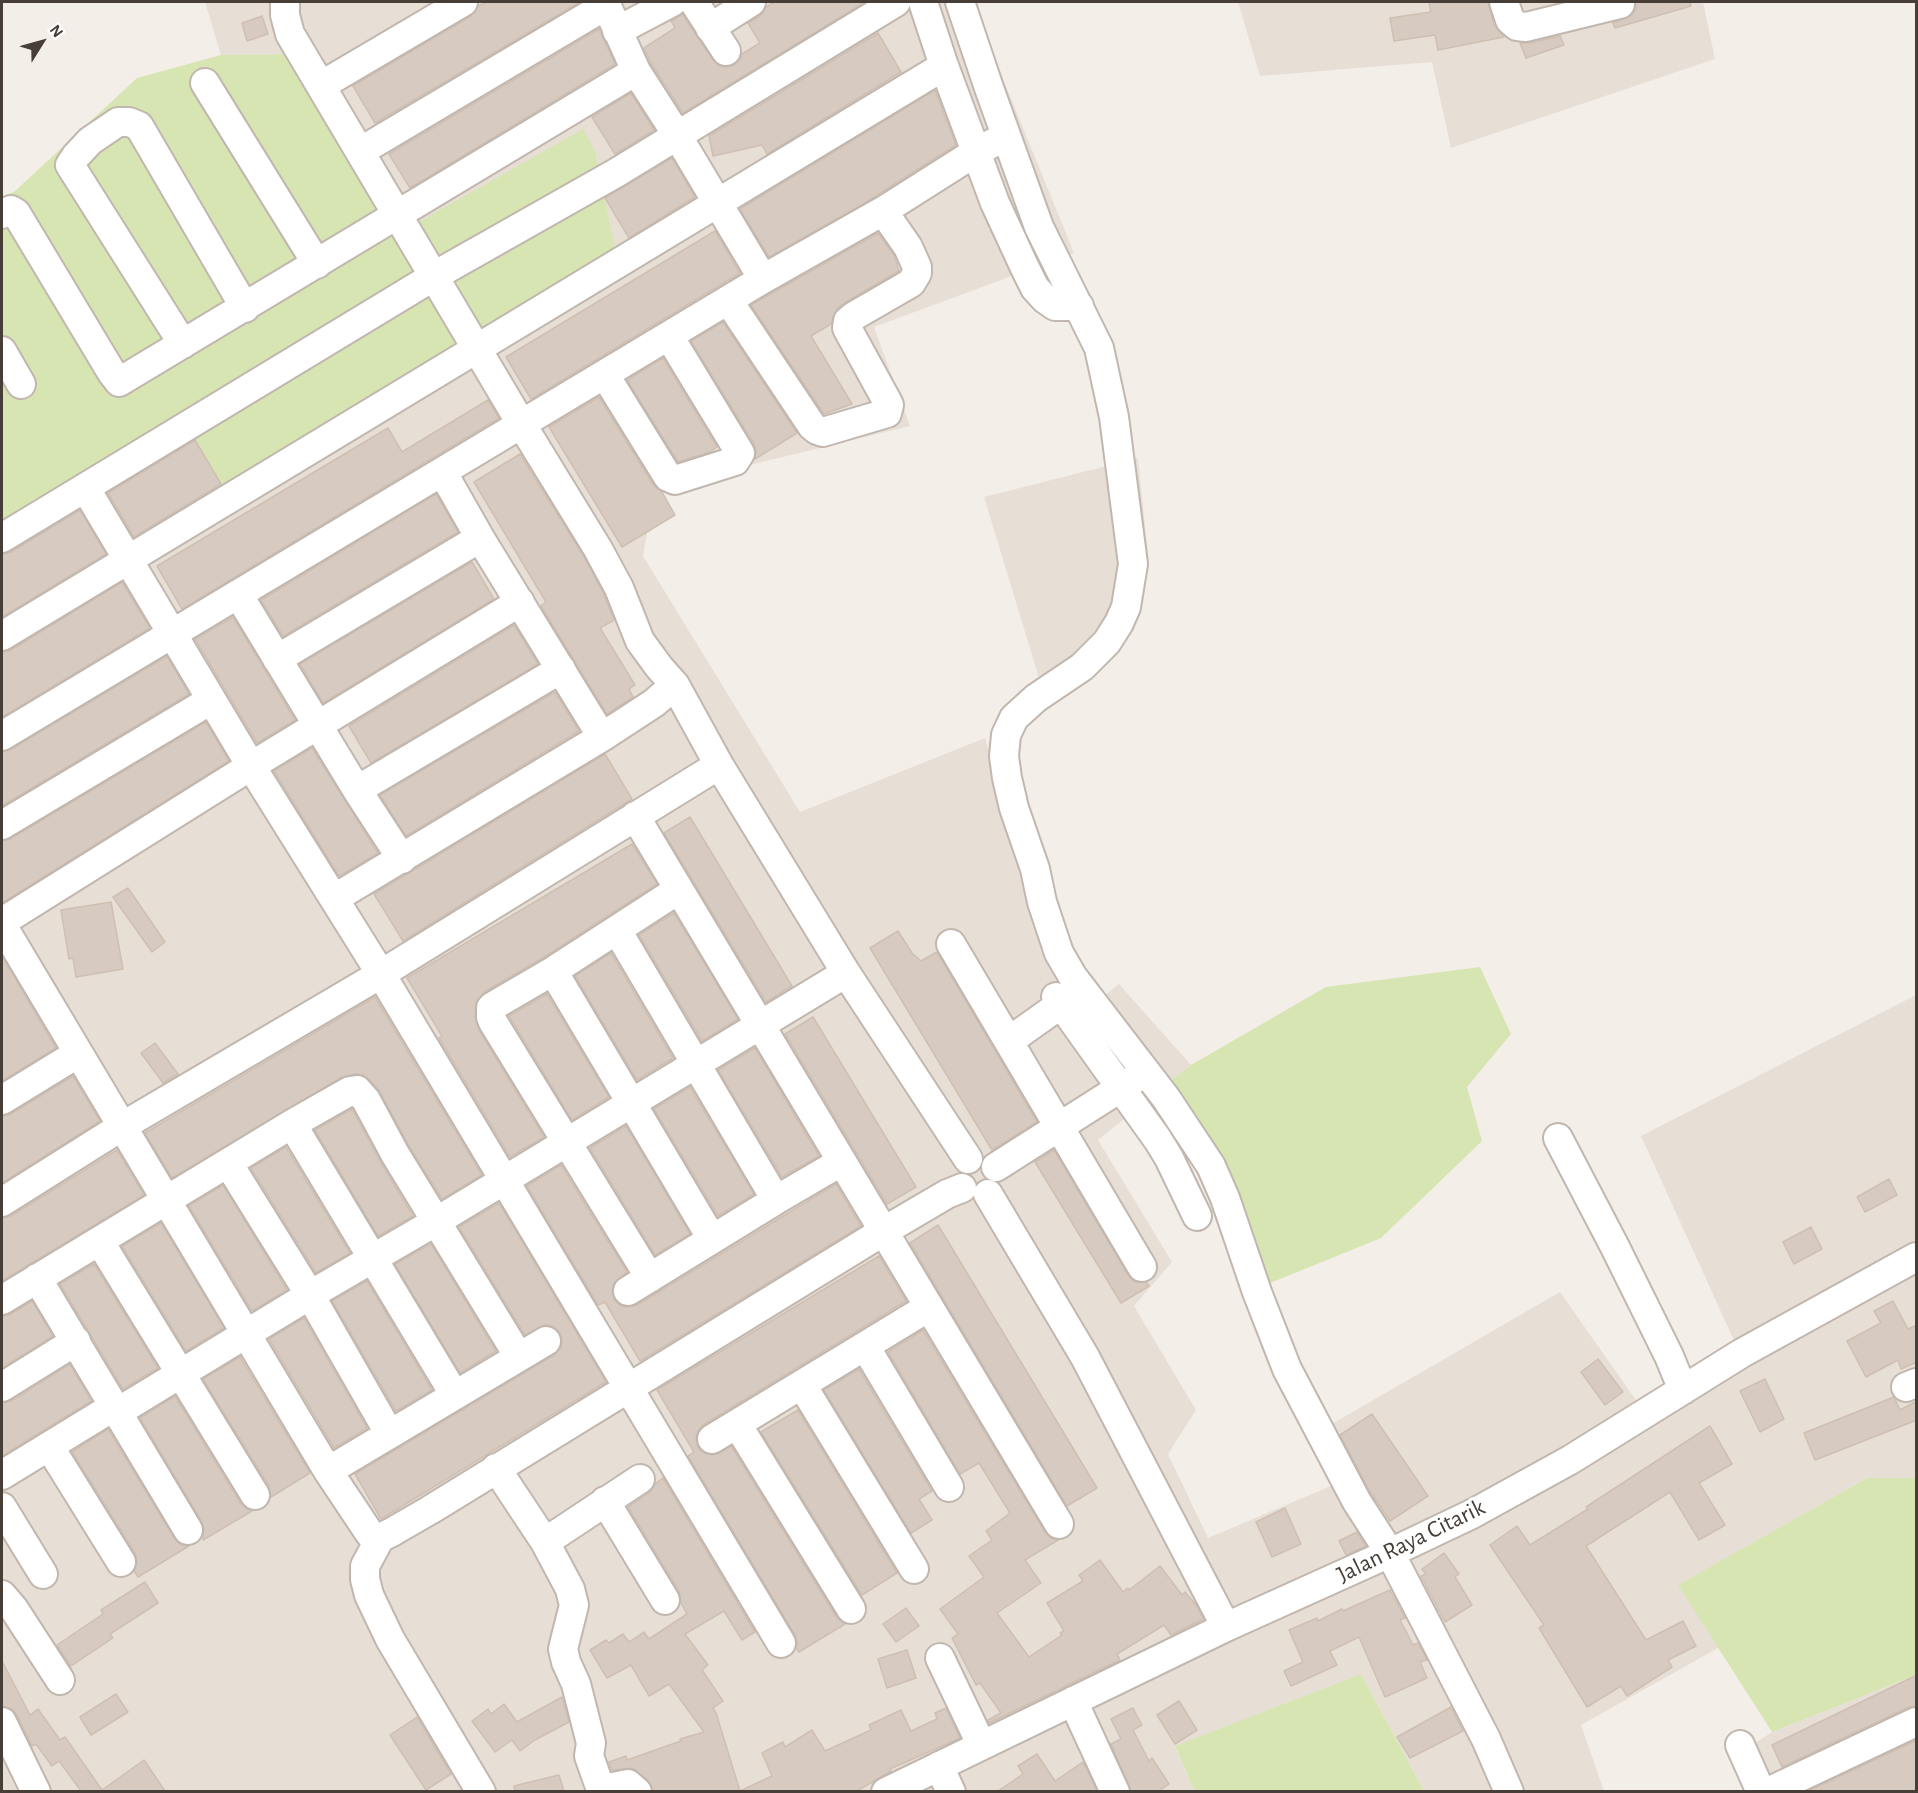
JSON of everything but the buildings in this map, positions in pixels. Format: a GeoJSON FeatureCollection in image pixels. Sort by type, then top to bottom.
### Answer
{"type":"FeatureCollection","features":[{"type":"Feature","properties":{"kind":"street"},"geometry":{"type":"LineString","coordinates":[[285,2],[285,15],[290,34],[598,549],[620,588],[640,641],[675,685],[719,765],[846,973],[968,1158]]}},
{"type":"Feature","properties":{"kind":"street"},"geometry":{"type":"LineString","coordinates":[[322,85],[463,2]]}},
{"type":"Feature","properties":{"kind":"street"},"geometry":{"type":"LineString","coordinates":[[361,151],[609,13],[672,2]]}},
{"type":"Feature","properties":{"kind":"street"},"geometry":{"type":"LineString","coordinates":[[694,2],[718,39],[751,2]]}},
{"type":"Feature","properties":{"kind":"street"},"geometry":{"type":"LineString","coordinates":[[2,538],[434,277],[616,173],[896,2]]}},
{"type":"Feature","properties":{"kind":"street"},"geometry":{"type":"LineString","coordinates":[[923,2],[944,66],[995,203],[1035,288],[1055,306],[1079,306]]}},
{"type":"Feature","properties":{"kind":"street"},"geometry":{"type":"LineString","coordinates":[[960,2],[1040,227],[1099,348],[1113,417],[1133,564],[1126,608],[1107,642],[1014,718],[1006,735],[1004,756],[1014,808],[1035,868],[1042,902],[1059,953],[1073,977],[1189,1130],[1211,1166],[1225,1198],[1287,1370],[1357,1502],[1390,1553],[1486,1739],[1509,1791]]}},
{"type":"Feature","properties":{"kind":"street"},"geometry":{"type":"LineString","coordinates":[[1504,2],[1510,20],[1517,26],[1526,27],[1620,4]]}},
{"type":"Feature","properties":{"kind":"street"},"geometry":{"type":"LineString","coordinates":[[609,13],[636,71],[763,279]]}},
{"type":"Feature","properties":{"kind":"street"},"geometry":{"type":"LineString","coordinates":[[2,636],[944,66]]}},
{"type":"Feature","properties":{"kind":"street"},"geometry":{"type":"LineString","coordinates":[[2,214],[11,210],[16,213],[119,382],[636,71]]}},
{"type":"Feature","properties":{"kind":"street"},"geometry":{"type":"LineString","coordinates":[[205,83],[317,264]]}},
{"type":"Feature","properties":{"kind":"street"},"geometry":{"type":"LineString","coordinates":[[183,344],[70,165],[90,141],[118,122],[129,122],[139,126],[245,308]]}},
{"type":"Feature","properties":{"kind":"street"},"geometry":{"type":"LineString","coordinates":[[2,736],[763,279],[883,211],[976,152],[1006,136]]}},
{"type":"Feature","properties":{"kind":"street"},"geometry":{"type":"LineString","coordinates":[[728,300],[812,426],[817,430],[823,432],[887,413],[889,410],[887,401],[847,328],[848,321],[854,316],[911,283],[917,273],[917,267],[908,247],[883,211]]}},
{"type":"Feature","properties":{"kind":"street"},"geometry":{"type":"LineString","coordinates":[[605,375],[668,477],[675,480],[735,461],[740,453],[669,336]]}},
{"type":"Feature","properties":{"kind":"street"},"geometry":{"type":"LineString","coordinates":[[2,351],[21,384]]}},
{"type":"Feature","properties":{"kind":"street"},"geometry":{"type":"LineString","coordinates":[[443,473],[480,538],[602,737]]}},
{"type":"Feature","properties":{"kind":"street"},"geometry":{"type":"LineString","coordinates":[[86,489],[251,766],[381,974],[781,1643]]}},
{"type":"Feature","properties":{"kind":"street"},"geometry":{"type":"LineString","coordinates":[[277,659],[480,538]]}},
{"type":"Feature","properties":{"kind":"street"},"geometry":{"type":"LineString","coordinates":[[238,594],[317,726],[402,859]]}},
{"type":"Feature","properties":{"kind":"street"},"geometry":{"type":"LineString","coordinates":[[380,1538],[370,1534],[328,1471],[77,1054],[2,924],[251,766],[520,602]]}},
{"type":"Feature","properties":{"kind":"street"},"geometry":{"type":"LineString","coordinates":[[357,790],[561,669]]}},
{"type":"Feature","properties":{"kind":"street"},"geometry":{"type":"LineString","coordinates":[[334,898],[602,737],[654,703],[675,685]]}},
{"type":"Feature","properties":{"kind":"street"},"geometry":{"type":"LineString","coordinates":[[2,825],[211,700]]}},
{"type":"Feature","properties":{"kind":"street"},"geometry":{"type":"LineString","coordinates":[[2,1202],[121,1127],[381,974],[719,765]]}},
{"type":"Feature","properties":{"kind":"street"},"geometry":{"type":"LineString","coordinates":[[635,816],[1059,1524]]}},
{"type":"Feature","properties":{"kind":"street"},"geometry":{"type":"LineString","coordinates":[[678,890],[553,971],[493,1006],[490,1017],[566,1141],[639,1284],[841,1162]]}},
{"type":"Feature","properties":{"kind":"street"},"geometry":{"type":"LineString","coordinates":[[617,930],[776,1200]]}},
{"type":"Feature","properties":{"kind":"street"},"geometry":{"type":"LineString","coordinates":[[951,944],[1142,1266]]}},
{"type":"Feature","properties":{"kind":"street"},"geometry":{"type":"LineString","coordinates":[[553,971],[712,1239]]}},
{"type":"Feature","properties":{"kind":"street"},"geometry":{"type":"LineString","coordinates":[[2,1475],[49,1446],[180,1376],[245,1334],[437,1221],[631,1101],[846,973]]}},
{"type":"Feature","properties":{"kind":"street"},"geometry":{"type":"LineString","coordinates":[[1009,1041],[1058,1000],[1169,1158],[1197,1216]]}},
{"type":"Feature","properties":{"kind":"street"},"geometry":{"type":"LineString","coordinates":[[6,1088],[77,1054]]}},
{"type":"Feature","properties":{"kind":"street"},"geometry":{"type":"LineString","coordinates":[[996,1167],[1145,1072]]}},
{"type":"Feature","properties":{"kind":"street"},"geometry":{"type":"LineString","coordinates":[[2,1300],[292,1124],[350,1091],[357,1090],[366,1100],[395,1154],[519,1357]]}},
{"type":"Feature","properties":{"kind":"street"},"geometry":{"type":"LineString","coordinates":[[292,1124],[454,1394]]}},
{"type":"Feature","properties":{"kind":"street"},"geometry":{"type":"LineString","coordinates":[[1558,1138],[1615,1247],[1669,1356],[1683,1390]]}},
{"type":"Feature","properties":{"kind":"street"},"geometry":{"type":"LineString","coordinates":[[481,1791],[390,1639],[369,1595],[365,1580],[365,1566],[380,1538],[946,1194],[975,1191],[998,1182],[996,1167],[991,1161],[984,1157],[968,1158],[962,1164],[958,1180],[975,1191],[1085,1357],[1226,1627]]}},
{"type":"Feature","properties":{"kind":"street"},"geometry":{"type":"LineString","coordinates":[[228,1163],[310,1295],[389,1433]]}},
{"type":"Feature","properties":{"kind":"street"},"geometry":{"type":"LineString","coordinates":[[100,1242],[255,1495]]}},
{"type":"Feature","properties":{"kind":"street","name":"Jalan Raya Citarik"},"geometry":{"type":"LineString","coordinates":[[886,1791],[1226,1627],[1472,1514],[1569,1460],[1742,1353],[1917,1257]]}},
{"type":"Feature","properties":{"kind":"street"},"geometry":{"type":"LineString","coordinates":[[37,1278],[188,1530]]}},
{"type":"Feature","properties":{"kind":"street"},"geometry":{"type":"LineString","coordinates":[[712,1439],[929,1307]]}},
{"type":"Feature","properties":{"kind":"street"},"geometry":{"type":"LineString","coordinates":[[2,1387],[76,1341]]}},
{"type":"Feature","properties":{"kind":"street"},"geometry":{"type":"LineString","coordinates":[[328,1471],[546,1341]]}},
{"type":"Feature","properties":{"kind":"street"},"geometry":{"type":"LineString","coordinates":[[865,1346],[949,1487]]}},
{"type":"Feature","properties":{"kind":"street"},"geometry":{"type":"LineString","coordinates":[[802,1385],[914,1569]]}},
{"type":"Feature","properties":{"kind":"street"},"geometry":{"type":"LineString","coordinates":[[737,1424],[851,1609]]}},
{"type":"Feature","properties":{"kind":"street"},"geometry":{"type":"LineString","coordinates":[[49,1446],[121,1562]]}},
{"type":"Feature","properties":{"kind":"street"},"geometry":{"type":"LineString","coordinates":[[496,1468],[545,1542],[570,1589],[574,1605],[563,1649],[576,1684],[591,1743],[589,1756],[592,1765],[602,1788],[628,1784],[636,1791]]}},
{"type":"Feature","properties":{"kind":"street"},"geometry":{"type":"LineString","coordinates":[[545,1542],[640,1479]]}},
{"type":"Feature","properties":{"kind":"street"},"geometry":{"type":"LineString","coordinates":[[605,1501],[665,1600]]}},
{"type":"Feature","properties":{"kind":"street"},"geometry":{"type":"LineString","coordinates":[[2,1507],[42,1574]]}},
{"type":"Feature","properties":{"kind":"street"},"geometry":{"type":"LineString","coordinates":[[2,1595],[14,1609],[60,1680]]}},
{"type":"Feature","properties":{"kind":"street"},"geometry":{"type":"LineString","coordinates":[[940,1658],[981,1744]]}},
{"type":"Feature","properties":{"kind":"street"},"geometry":{"type":"LineString","coordinates":[[1073,1701],[1115,1791]]}},
{"type":"Feature","properties":{"kind":"street"},"geometry":{"type":"LineString","coordinates":[[2,1722],[36,1791]]}},
{"type":"Feature","properties":{"kind":"street"},"geometry":{"type":"LineString","coordinates":[[1768,1791],[1917,1722]]}},
{"type":"Feature","properties":{"kind":"street"},"geometry":{"type":"LineString","coordinates":[[1740,1745],[1761,1791]]}},
{"type":"Feature","properties":{"kind":"street"},"geometry":{"type":"LineString","coordinates":[[939,1766],[951,1791]]}},
{"type":"Feature","properties":{"kind":"shaded area"},"geometry":{"type":"Polygon","coordinates":[[[205,2],[977,2],[984,32],[1074,253],[874,327],[910,426],[655,488],[643,556],[800,812],[985,738],[1050,957],[1085,1011],[1119,984],[1191,1065],[1098,1140],[1172,1262],[1134,1306],[1196,1410],[1168,1454],[1208,1538],[1331,1486],[1306,1439],[1560,1292],[1638,1403],[1737,1347],[1641,1136],[1916,995],[1916,1478],[1867,1478],[1679,1585],[1718,1648],[1581,1725],[1604,1791],[1424,1791],[1361,1674],[1175,1747],[1194,1791],[2,1792],[2,526],[183,417],[228,495],[401,232],[296,54],[221,55],[205,2]]]}},
{"type":"Feature","properties":{"kind":"shaded area"},"geometry":{"type":"Polygon","coordinates":[[[1238,2],[1703,2],[1715,59],[1451,148],[1432,62],[1260,76],[1238,2]]]}},
{"type":"Feature","properties":{"kind":"shaded area"},"geometry":{"type":"Polygon","coordinates":[[[1138,458],[1149,564],[1130,629],[1093,678],[1046,701],[984,497],[1138,458]]]}},
{"type":"Feature","properties":{"kind":"shaded area"},"geometry":{"type":"Polygon","coordinates":[[[1916,1675],[1916,1791],[1748,1791],[1733,1757],[1772,1732],[1916,1675]]]}},
{"type":"Feature","properties":{"kind":"green space"},"geometry":{"type":"Polygon","coordinates":[[[296,54],[401,232],[583,129],[595,151],[618,263],[228,496],[183,417],[2,526],[2,196],[14,192],[137,78],[221,55],[296,54]]]}},
{"type":"Feature","properties":{"kind":"green space"},"geometry":{"type":"Polygon","coordinates":[[[1480,967],[1511,1034],[1467,1087],[1482,1141],[1381,1238],[1248,1292],[1164,1086],[1191,1065],[1326,987],[1480,967]]]}},
{"type":"Feature","properties":{"kind":"green space"},"geometry":{"type":"Polygon","coordinates":[[[1867,1478],[1916,1478],[1916,1675],[1772,1732],[1678,1585],[1867,1478]]]}},
{"type":"Feature","properties":{"kind":"green space"},"geometry":{"type":"Polygon","coordinates":[[[1361,1674],[1424,1791],[1194,1791],[1175,1746],[1361,1674]]]}}]}
